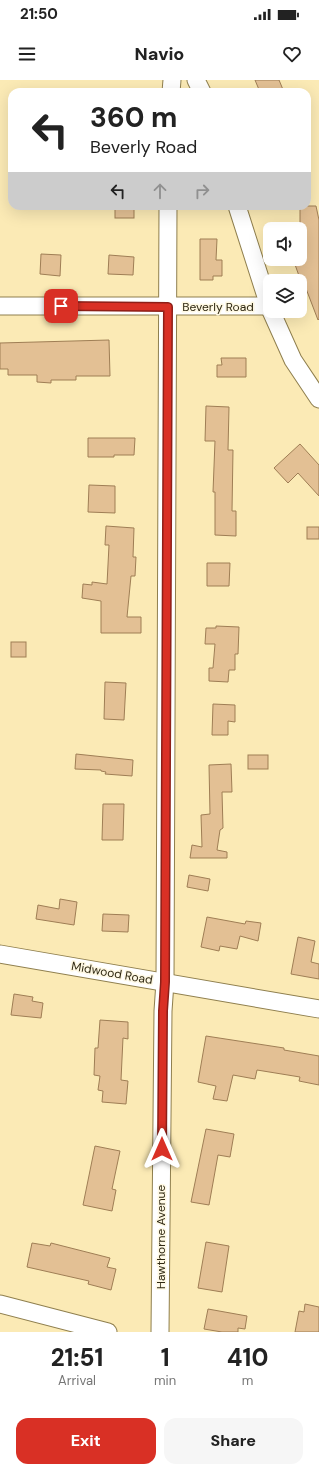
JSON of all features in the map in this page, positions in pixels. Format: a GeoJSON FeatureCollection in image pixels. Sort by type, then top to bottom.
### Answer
{"type":"FeatureCollection","features":[{"type":"Feature","properties":{"kind":"street","name":"Hawthorne Avenue"},"geometry":{"type":"LineString","coordinates":[[160,1332],[163,1011],[165,982],[168,210]]}},
{"type":"Feature","properties":{"kind":"street"},"geometry":{"type":"LineString","coordinates":[[238,210],[263,287]]}},
{"type":"Feature","properties":{"kind":"street","name":"Beverly Road"},"geometry":{"type":"LineString","coordinates":[[0,306],[263,309]]}},
{"type":"Feature","properties":{"kind":"street"},"geometry":{"type":"LineString","coordinates":[[274,318],[293,360],[319,399]]}},
{"type":"Feature","properties":{"kind":"street","name":"Midwood Road"},"geometry":{"type":"LineString","coordinates":[[0,954],[319,1009]]}},
{"type":"Feature","properties":{"kind":"street"},"geometry":{"type":"LineString","coordinates":[[0,1304],[108,1332]]}},
{"type":"Feature","properties":{"kind":"building"},"geometry":{"type":"Polygon","coordinates":[[[255,80],[279,80],[282,88],[258,88],[255,80]]]}},
{"type":"Feature","properties":{"kind":"building"},"geometry":{"type":"Polygon","coordinates":[[[311,206],[316,206],[319,220],[318,320],[307,291],[307,274],[298,274],[296,266],[307,266],[307,222],[300,222],[300,210],[311,210],[311,206]]]}},
{"type":"Feature","properties":{"kind":"building"},"geometry":{"type":"Polygon","coordinates":[[[115,210],[134,210],[134,218],[115,218],[115,210]]]}},
{"type":"Feature","properties":{"kind":"building"},"geometry":{"type":"Polygon","coordinates":[[[200,239],[217,239],[216,260],[222,260],[222,276],[213,276],[213,280],[200,280],[200,239]]]}},
{"type":"Feature","properties":{"kind":"building"},"geometry":{"type":"Polygon","coordinates":[[[41,254],[61,255],[60,276],[40,274],[41,254]]]}},
{"type":"Feature","properties":{"kind":"building"},"geometry":{"type":"Polygon","coordinates":[[[109,255],[134,257],[133,275],[108,274],[109,255]]]}},
{"type":"Feature","properties":{"kind":"building"},"geometry":{"type":"Polygon","coordinates":[[[109,340],[110,376],[76,376],[76,380],[51,380],[51,383],[37,382],[37,375],[8,375],[8,369],[0,369],[0,343],[109,340]]]}},
{"type":"Feature","properties":{"kind":"building"},"geometry":{"type":"Polygon","coordinates":[[[221,358],[246,358],[246,377],[217,377],[217,365],[222,365],[221,358]]]}},
{"type":"Feature","properties":{"kind":"building"},"geometry":{"type":"Polygon","coordinates":[[[206,406],[229,407],[228,450],[233,450],[232,511],[236,511],[236,536],[215,535],[215,492],[213,492],[215,441],[205,441],[206,406]]]}},
{"type":"Feature","properties":{"kind":"building"},"geometry":{"type":"Polygon","coordinates":[[[88,438],[135,438],[134,455],[88,457],[88,438]]]}},
{"type":"Feature","properties":{"kind":"building"},"geometry":{"type":"Polygon","coordinates":[[[300,444],[319,465],[319,496],[298,473],[288,483],[274,468],[300,444]]]}},
{"type":"Feature","properties":{"kind":"building"},"geometry":{"type":"Polygon","coordinates":[[[89,485],[115,486],[115,513],[88,512],[89,485]]]}},
{"type":"Feature","properties":{"kind":"building"},"geometry":{"type":"Polygon","coordinates":[[[106,526],[134,528],[133,557],[136,557],[135,576],[131,576],[127,617],[141,617],[141,633],[101,633],[101,601],[82,598],[83,584],[92,585],[92,582],[107,584],[109,545],[105,545],[106,526]]]}},
{"type":"Feature","properties":{"kind":"building"},"geometry":{"type":"Polygon","coordinates":[[[307,527],[319,527],[319,539],[307,539],[307,527]]]}},
{"type":"Feature","properties":{"kind":"building"},"geometry":{"type":"Polygon","coordinates":[[[207,563],[230,563],[229,586],[207,586],[207,563]]]}},
{"type":"Feature","properties":{"kind":"building"},"geometry":{"type":"Polygon","coordinates":[[[216,626],[239,627],[238,654],[235,654],[235,670],[229,670],[228,682],[209,681],[209,668],[213,668],[215,644],[205,644],[206,628],[216,628],[216,626]]]}},
{"type":"Feature","properties":{"kind":"building"},"geometry":{"type":"Polygon","coordinates":[[[11,642],[26,642],[26,657],[11,657],[11,642]]]}},
{"type":"Feature","properties":{"kind":"building"},"geometry":{"type":"Polygon","coordinates":[[[105,682],[126,683],[124,720],[104,719],[105,682]]]}},
{"type":"Feature","properties":{"kind":"building"},"geometry":{"type":"Polygon","coordinates":[[[213,704],[235,705],[235,722],[228,721],[228,735],[212,735],[213,704]]]}},
{"type":"Feature","properties":{"kind":"building"},"geometry":{"type":"Polygon","coordinates":[[[76,754],[133,760],[132,776],[105,774],[106,772],[101,770],[75,769],[76,754]]]}},
{"type":"Feature","properties":{"kind":"building"},"geometry":{"type":"Polygon","coordinates":[[[248,755],[268,755],[268,769],[248,769],[248,755]]]}},
{"type":"Feature","properties":{"kind":"building"},"geometry":{"type":"Polygon","coordinates":[[[231,764],[232,792],[222,792],[223,828],[220,830],[217,850],[227,852],[227,858],[190,858],[192,845],[202,847],[201,815],[210,814],[209,765],[231,764]]]}},
{"type":"Feature","properties":{"kind":"building"},"geometry":{"type":"Polygon","coordinates":[[[103,804],[124,804],[123,840],[102,840],[103,804]]]}},
{"type":"Feature","properties":{"kind":"building"},"geometry":{"type":"Polygon","coordinates":[[[189,875],[210,879],[208,891],[187,887],[189,875]]]}},
{"type":"Feature","properties":{"kind":"building"},"geometry":{"type":"Polygon","coordinates":[[[60,899],[77,902],[74,925],[36,919],[38,905],[59,909],[60,899]]]}},
{"type":"Feature","properties":{"kind":"building"},"geometry":{"type":"Polygon","coordinates":[[[103,914],[129,915],[128,932],[102,931],[103,914]]]}},
{"type":"Feature","properties":{"kind":"building"},"geometry":{"type":"Polygon","coordinates":[[[207,917],[245,924],[246,921],[261,923],[258,941],[240,936],[237,949],[220,946],[219,951],[201,947],[207,917]]]}},
{"type":"Feature","properties":{"kind":"building"},"geometry":{"type":"Polygon","coordinates":[[[298,937],[315,941],[311,962],[319,964],[319,979],[291,974],[298,937]]]}},
{"type":"Feature","properties":{"kind":"building"},"geometry":{"type":"Polygon","coordinates":[[[14,994],[33,997],[32,1001],[43,1003],[41,1018],[11,1015],[14,994]]]}},
{"type":"Feature","properties":{"kind":"building"},"geometry":{"type":"Polygon","coordinates":[[[100,1020],[128,1022],[128,1039],[123,1038],[121,1080],[128,1081],[126,1104],[102,1102],[103,1091],[98,1090],[100,1076],[94,1075],[95,1048],[98,1048],[100,1020]]]}},
{"type":"Feature","properties":{"kind":"building"},"geometry":{"type":"Polygon","coordinates":[[[206,1036],[284,1048],[284,1050],[319,1056],[319,1085],[299,1081],[300,1077],[257,1070],[255,1079],[233,1075],[227,1101],[213,1099],[216,1086],[198,1082],[206,1036]]]}},
{"type":"Feature","properties":{"kind":"building"},"geometry":{"type":"Polygon","coordinates":[[[206,1129],[234,1134],[230,1157],[218,1155],[209,1205],[191,1202],[206,1129]]]}},
{"type":"Feature","properties":{"kind":"building"},"geometry":{"type":"Polygon","coordinates":[[[95,1146],[120,1151],[112,1189],[116,1190],[112,1211],[83,1205],[95,1146]]]}},
{"type":"Feature","properties":{"kind":"building"},"geometry":{"type":"Polygon","coordinates":[[[206,1242],[229,1246],[222,1292],[198,1288],[206,1242]]]}},
{"type":"Feature","properties":{"kind":"building"},"geometry":{"type":"Polygon","coordinates":[[[32,1243],[50,1246],[51,1243],[110,1258],[107,1267],[116,1269],[111,1290],[88,1284],[89,1281],[27,1267],[32,1243]]]}},
{"type":"Feature","properties":{"kind":"building"},"geometry":{"type":"Polygon","coordinates":[[[305,1304],[319,1307],[319,1332],[295,1332],[299,1311],[304,1312],[305,1304]]]}},
{"type":"Feature","properties":{"kind":"building"},"geometry":{"type":"Polygon","coordinates":[[[208,1309],[247,1316],[245,1329],[238,1328],[238,1332],[222,1332],[204,1329],[208,1309]]]}},
{"type":"Feature","properties":{"kind":"route"},"geometry":{"type":"LineString","coordinates":[[61,306],[168,307],[165,982],[163,1011],[162,1149]]}}]}
